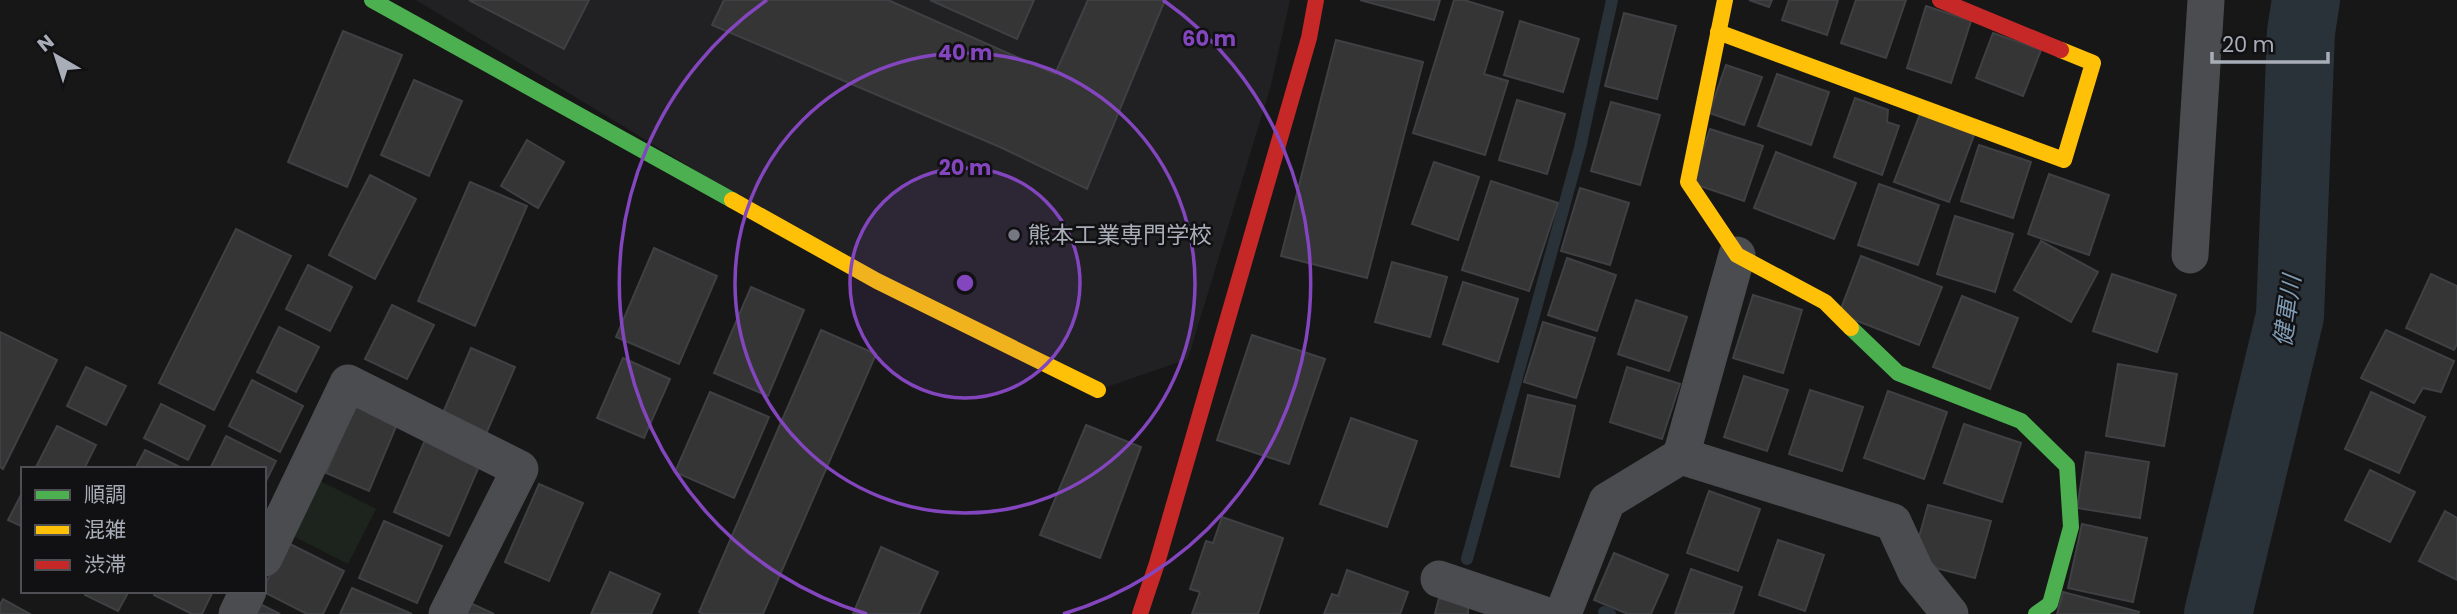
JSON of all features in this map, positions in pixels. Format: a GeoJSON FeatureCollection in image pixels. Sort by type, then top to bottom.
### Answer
{"type":"FeatureCollection","features":[{"type":"Feature","properties":{"kind":"street"},"geometry":{"type":"LineString","coordinates":[[372,0],[877,281],[1098,390]]}},
{"type":"Feature","properties":{"kind":"street"},"geometry":{"type":"LineString","coordinates":[[1140,614],[1293,92],[1316,0]]}},
{"type":"Feature","properties":{"kind":"street"},"geometry":{"type":"LineString","coordinates":[[1726,0],[1688,182],[1737,255],[1825,302],[1898,373],[2021,421],[2067,466],[2071,527],[2050,604],[2036,614]]}},
{"type":"Feature","properties":{"kind":"street"},"geometry":{"type":"LineString","coordinates":[[1718,32],[2064,160],[2093,62],[1940,0]]}},
{"type":"Feature","properties":{"kind":"street"},"geometry":{"type":"LineString","coordinates":[[2190,255],[2206,0]]}},
{"type":"Feature","properties":{"kind":"street"},"geometry":{"type":"LineString","coordinates":[[1563,614],[1607,501],[1681,456],[1737,255]]}},
{"type":"Feature","properties":{"kind":"street"},"geometry":{"type":"LineString","coordinates":[[266,554],[348,383],[520,469],[447,614]]}},
{"type":"Feature","properties":{"kind":"street"},"geometry":{"type":"LineString","coordinates":[[1681,456],[1893,522],[1916,572],[1950,614]]}},
{"type":"Feature","properties":{"kind":"street"},"geometry":{"type":"LineString","coordinates":[[1439,579],[1525,611]]}},
{"type":"Feature","properties":{"kind":"street"},"geometry":{"type":"LineString","coordinates":[[237,614],[247,593]]}},
{"type":"Feature","properties":{"kind":"shaded area","name":"熊本工業専門学校"},"geometry":{"type":"Polygon","coordinates":[[[416,0],[724,0],[1000,147],[1086,189],[1165,0],[1290,0],[1271,85],[1188,359],[1098,390],[877,281],[416,0]]]}},
{"type":"Feature","properties":{"kind":"shaded area"},"geometry":{"type":"Polygon","coordinates":[[[888,0],[930,0],[1017,38],[1034,0],[1088,0],[1055,74],[888,0]]]}},
{"type":"Feature","properties":{"kind":"shaded area"},"geometry":{"type":"Polygon","coordinates":[[[314,478],[376,509],[348,564],[287,533],[314,478]]]}},
{"type":"Feature","properties":{"kind":"building"},"geometry":{"type":"Polygon","coordinates":[[[469,0],[589,0],[564,49],[469,0]]]}},
{"type":"Feature","properties":{"kind":"building"},"geometry":{"type":"Polygon","coordinates":[[[724,0],[888,0],[1055,74],[1088,0],[1165,0],[1087,189],[1000,147],[712,25],[724,0]]]}},
{"type":"Feature","properties":{"kind":"building"},"geometry":{"type":"Polygon","coordinates":[[[930,0],[1034,0],[1017,39],[930,0]]]}},
{"type":"Feature","properties":{"kind":"building"},"geometry":{"type":"Polygon","coordinates":[[[1360,0],[1440,0],[1434,20],[1360,0]]]}},
{"type":"Feature","properties":{"kind":"building"},"geometry":{"type":"Polygon","coordinates":[[[1454,0],[1464,0],[1503,12],[1484,74],[1508,81],[1485,155],[1413,133],[1454,0]]]}},
{"type":"Feature","properties":{"kind":"building"},"geometry":{"type":"Polygon","coordinates":[[[1749,0],[1772,0],[1769,7],[1749,0]]]}},
{"type":"Feature","properties":{"kind":"building"},"geometry":{"type":"Polygon","coordinates":[[[1789,0],[1838,0],[1827,35],[1782,20],[1789,0]]]}},
{"type":"Feature","properties":{"kind":"building"},"geometry":{"type":"Polygon","coordinates":[[[1856,0],[1906,0],[1886,58],[1841,43],[1856,0]]]}},
{"type":"Feature","properties":{"kind":"building"},"geometry":{"type":"Polygon","coordinates":[[[1926,6],[1971,21],[1951,83],[1907,68],[1926,6]]]}},
{"type":"Feature","properties":{"kind":"building"},"geometry":{"type":"Polygon","coordinates":[[[1624,13],[1676,26],[1657,99],[1605,86],[1624,13]]]}},
{"type":"Feature","properties":{"kind":"building"},"geometry":{"type":"Polygon","coordinates":[[[1520,21],[1579,39],[1563,92],[1504,75],[1520,21]]]}},
{"type":"Feature","properties":{"kind":"building"},"geometry":{"type":"Polygon","coordinates":[[[343,31],[402,55],[347,187],[288,162],[343,31]]]}},
{"type":"Feature","properties":{"kind":"building"},"geometry":{"type":"Polygon","coordinates":[[[1993,33],[2041,50],[2023,96],[1976,78],[1993,33]]]}},
{"type":"Feature","properties":{"kind":"building"},"geometry":{"type":"Polygon","coordinates":[[[1336,40],[1423,62],[1367,278],[1281,256],[1336,40]]]}},
{"type":"Feature","properties":{"kind":"building"},"geometry":{"type":"Polygon","coordinates":[[[1726,65],[1762,77],[1744,125],[1709,113],[1726,65]]]}},
{"type":"Feature","properties":{"kind":"building"},"geometry":{"type":"Polygon","coordinates":[[[1777,74],[1829,92],[1811,145],[1758,126],[1777,74]]]}},
{"type":"Feature","properties":{"kind":"building"},"geometry":{"type":"Polygon","coordinates":[[[414,80],[462,101],[429,176],[381,155],[414,80]]]}},
{"type":"Feature","properties":{"kind":"building"},"geometry":{"type":"Polygon","coordinates":[[[1855,98],[1888,110],[1887,122],[1899,126],[1882,175],[1834,157],[1855,98]]]}},
{"type":"Feature","properties":{"kind":"building"},"geometry":{"type":"Polygon","coordinates":[[[1517,100],[1565,114],[1547,174],[1499,160],[1517,100]]]}},
{"type":"Feature","properties":{"kind":"building"},"geometry":{"type":"Polygon","coordinates":[[[1611,102],[1660,115],[1640,185],[1591,171],[1611,102]]]}},
{"type":"Feature","properties":{"kind":"building"},"geometry":{"type":"Polygon","coordinates":[[[1920,114],[1974,135],[1949,202],[1894,182],[1920,114]]]}},
{"type":"Feature","properties":{"kind":"building"},"geometry":{"type":"Polygon","coordinates":[[[1710,129],[1763,146],[1744,201],[1691,183],[1710,129]]]}},
{"type":"Feature","properties":{"kind":"building"},"geometry":{"type":"Polygon","coordinates":[[[527,140],[564,162],[538,208],[501,186],[527,140]]]}},
{"type":"Feature","properties":{"kind":"building"},"geometry":{"type":"Polygon","coordinates":[[[1979,145],[2031,162],[2013,218],[1961,201],[1979,145]]]}},
{"type":"Feature","properties":{"kind":"building"},"geometry":{"type":"Polygon","coordinates":[[[1776,152],[1856,183],[1834,239],[1754,208],[1776,152]]]}},
{"type":"Feature","properties":{"kind":"building"},"geometry":{"type":"Polygon","coordinates":[[[1434,162],[1479,177],[1458,240],[1412,224],[1434,162]]]}},
{"type":"Feature","properties":{"kind":"building"},"geometry":{"type":"Polygon","coordinates":[[[2049,174],[2109,195],[2089,255],[2028,234],[2049,174]]]}},
{"type":"Feature","properties":{"kind":"building"},"geometry":{"type":"Polygon","coordinates":[[[370,175],[416,199],[375,279],[329,255],[370,175]]]}},
{"type":"Feature","properties":{"kind":"building"},"geometry":{"type":"Polygon","coordinates":[[[1491,181],[1558,203],[1529,291],[1462,270],[1491,181]]]}},
{"type":"Feature","properties":{"kind":"building"},"geometry":{"type":"Polygon","coordinates":[[[470,182],[527,206],[475,326],[418,301],[470,182]]]}},
{"type":"Feature","properties":{"kind":"building"},"geometry":{"type":"Polygon","coordinates":[[[1879,184],[1939,205],[1918,265],[1858,245],[1879,184]]]}},
{"type":"Feature","properties":{"kind":"building"},"geometry":{"type":"Polygon","coordinates":[[[1580,188],[1629,203],[1610,265],[1561,251],[1580,188]]]}},
{"type":"Feature","properties":{"kind":"building"},"geometry":{"type":"Polygon","coordinates":[[[1955,216],[2013,234],[1995,292],[1937,274],[1955,216]]]}},
{"type":"Feature","properties":{"kind":"building"},"geometry":{"type":"Polygon","coordinates":[[[236,229],[291,256],[214,410],[159,383],[236,229]]]}},
{"type":"Feature","properties":{"kind":"building"},"geometry":{"type":"Polygon","coordinates":[[[2041,241],[2098,272],[2071,322],[2014,290],[2041,241]]]}},
{"type":"Feature","properties":{"kind":"building"},"geometry":{"type":"Polygon","coordinates":[[[654,248],[717,276],[679,364],[616,337],[654,248]]]}},
{"type":"Feature","properties":{"kind":"building"},"geometry":{"type":"Polygon","coordinates":[[[1861,256],[1942,287],[1919,345],[1839,314],[1861,256]]]}},
{"type":"Feature","properties":{"kind":"building"},"geometry":{"type":"Polygon","coordinates":[[[1567,258],[1616,275],[1597,331],[1548,315],[1567,258]]]}},
{"type":"Feature","properties":{"kind":"building"},"geometry":{"type":"Polygon","coordinates":[[[1392,262],[1447,277],[1430,337],[1375,322],[1392,262]]]}},
{"type":"Feature","properties":{"kind":"building"},"geometry":{"type":"Polygon","coordinates":[[[308,265],[352,287],[330,331],[286,309],[308,265]]]}},
{"type":"Feature","properties":{"kind":"building"},"geometry":{"type":"Polygon","coordinates":[[[2112,274],[2176,295],[2157,352],[2093,331],[2112,274]]]}},
{"type":"Feature","properties":{"kind":"building"},"geometry":{"type":"Polygon","coordinates":[[[2431,274],[2457,286],[2457,344],[2454,350],[2406,328],[2431,274]]]}},
{"type":"Feature","properties":{"kind":"building"},"geometry":{"type":"Polygon","coordinates":[[[1463,282],[1518,299],[1498,362],[1443,344],[1463,282]]]}},
{"type":"Feature","properties":{"kind":"building"},"geometry":{"type":"Polygon","coordinates":[[[751,287],[804,310],[768,396],[714,373],[751,287]]]}},
{"type":"Feature","properties":{"kind":"building"},"geometry":{"type":"Polygon","coordinates":[[[1753,295],[1802,310],[1783,373],[1733,358],[1753,295]]]}},
{"type":"Feature","properties":{"kind":"building"},"geometry":{"type":"Polygon","coordinates":[[[1962,296],[2018,318],[1990,389],[1933,367],[1962,296]]]}},
{"type":"Feature","properties":{"kind":"building"},"geometry":{"type":"Polygon","coordinates":[[[1636,300],[1687,317],[1669,371],[1618,354],[1636,300]]]}},
{"type":"Feature","properties":{"kind":"building"},"geometry":{"type":"Polygon","coordinates":[[[392,305],[434,325],[407,379],[365,359],[392,305]]]}},
{"type":"Feature","properties":{"kind":"building"},"geometry":{"type":"Polygon","coordinates":[[[1543,322],[1595,338],[1576,398],[1524,382],[1543,322]]]}},
{"type":"Feature","properties":{"kind":"building"},"geometry":{"type":"Polygon","coordinates":[[[279,327],[319,347],[296,392],[257,372],[279,327]]]}},
{"type":"Feature","properties":{"kind":"building"},"geometry":{"type":"Polygon","coordinates":[[[821,330],[876,354],[763,614],[703,614],[699,612],[821,330]]]}},
{"type":"Feature","properties":{"kind":"building"},"geometry":{"type":"Polygon","coordinates":[[[2386,330],[2454,361],[2441,392],[2423,388],[2414,403],[2361,378],[2386,330]]]}},
{"type":"Feature","properties":{"kind":"building"},"geometry":{"type":"Polygon","coordinates":[[[0,332],[57,360],[3,469],[0,467],[0,332]]]}},
{"type":"Feature","properties":{"kind":"building"},"geometry":{"type":"Polygon","coordinates":[[[1252,335],[1325,359],[1289,464],[1217,440],[1252,335]]]}},
{"type":"Feature","properties":{"kind":"building"},"geometry":{"type":"Polygon","coordinates":[[[471,348],[515,367],[486,434],[442,415],[471,348]]]}},
{"type":"Feature","properties":{"kind":"building"},"geometry":{"type":"Polygon","coordinates":[[[623,358],[670,379],[644,438],[597,418],[623,358]]]}},
{"type":"Feature","properties":{"kind":"building"},"geometry":{"type":"Polygon","coordinates":[[[2118,364],[2177,374],[2164,446],[2106,436],[2118,364]]]}},
{"type":"Feature","properties":{"kind":"building"},"geometry":{"type":"Polygon","coordinates":[[[86,367],[126,386],[106,425],[67,406],[86,367]]]}},
{"type":"Feature","properties":{"kind":"building"},"geometry":{"type":"Polygon","coordinates":[[[1627,367],[1680,384],[1662,439],[1610,422],[1627,367]]]}},
{"type":"Feature","properties":{"kind":"building"},"geometry":{"type":"Polygon","coordinates":[[[1744,376],[1788,390],[1767,451],[1724,437],[1744,376]]]}},
{"type":"Feature","properties":{"kind":"building"},"geometry":{"type":"Polygon","coordinates":[[[252,380],[303,406],[280,452],[229,426],[252,380]]]}},
{"type":"Feature","properties":{"kind":"building"},"geometry":{"type":"Polygon","coordinates":[[[1810,390],[1863,407],[1842,471],[1789,454],[1810,390]]]}},
{"type":"Feature","properties":{"kind":"building"},"geometry":{"type":"Polygon","coordinates":[[[1888,391],[1947,412],[1924,479],[1864,458],[1888,391]]]}},
{"type":"Feature","properties":{"kind":"building"},"geometry":{"type":"Polygon","coordinates":[[[710,392],[769,417],[734,498],[675,472],[710,392]]]}},
{"type":"Feature","properties":{"kind":"building"},"geometry":{"type":"Polygon","coordinates":[[[2371,392],[2425,417],[2399,473],[2345,449],[2371,392]]]}},
{"type":"Feature","properties":{"kind":"building"},"geometry":{"type":"Polygon","coordinates":[[[1528,395],[1575,406],[1559,477],[1511,466],[1528,395]]]}},
{"type":"Feature","properties":{"kind":"building"},"geometry":{"type":"Polygon","coordinates":[[[358,399],[400,417],[369,491],[326,473],[358,399]]]}},
{"type":"Feature","properties":{"kind":"building"},"geometry":{"type":"Polygon","coordinates":[[[161,404],[205,426],[188,460],[144,438],[161,404]]]}},
{"type":"Feature","properties":{"kind":"building"},"geometry":{"type":"Polygon","coordinates":[[[1351,418],[1417,441],[1387,527],[1320,504],[1351,418]]]}},
{"type":"Feature","properties":{"kind":"building"},"geometry":{"type":"Polygon","coordinates":[[[1964,424],[2021,443],[2002,502],[1944,483],[1964,424]]]}},
{"type":"Feature","properties":{"kind":"building"},"geometry":{"type":"Polygon","coordinates":[[[1086,425],[1141,447],[1100,558],[1040,535],[1086,425]]]}},
{"type":"Feature","properties":{"kind":"building"},"geometry":{"type":"Polygon","coordinates":[[[57,426],[96,445],[85,467],[36,467],[57,426]]]}},
{"type":"Feature","properties":{"kind":"building"},"geometry":{"type":"Polygon","coordinates":[[[226,436],[276,461],[266,481],[266,467],[211,467],[226,436]]]}},
{"type":"Feature","properties":{"kind":"building"},"geometry":{"type":"Polygon","coordinates":[[[425,440],[480,464],[449,536],[394,512],[425,440]]]}},
{"type":"Feature","properties":{"kind":"building"},"geometry":{"type":"Polygon","coordinates":[[[145,450],[180,467],[136,467],[145,450]]]}},
{"type":"Feature","properties":{"kind":"building"},"geometry":{"type":"Polygon","coordinates":[[[2086,452],[2149,462],[2140,518],[2077,508],[2086,452]]]}},
{"type":"Feature","properties":{"kind":"building"},"geometry":{"type":"Polygon","coordinates":[[[2370,470],[2415,492],[2390,542],[2345,520],[2370,470]]]}},
{"type":"Feature","properties":{"kind":"building"},"geometry":{"type":"Polygon","coordinates":[[[539,484],[583,503],[549,581],[505,562],[539,484]]]}},
{"type":"Feature","properties":{"kind":"building"},"geometry":{"type":"Polygon","coordinates":[[[1709,491],[1760,509],[1738,571],[1687,553],[1709,491]]]}},
{"type":"Feature","properties":{"kind":"building"},"geometry":{"type":"Polygon","coordinates":[[[21,495],[21,526],[8,520],[21,495]]]}},
{"type":"Feature","properties":{"kind":"building"},"geometry":{"type":"Polygon","coordinates":[[[1928,505],[1991,521],[1975,578],[1912,562],[1928,505]]]}},
{"type":"Feature","properties":{"kind":"building"},"geometry":{"type":"Polygon","coordinates":[[[2445,511],[2457,518],[2457,580],[2419,561],[2445,511]]]}},
{"type":"Feature","properties":{"kind":"building"},"geometry":{"type":"Polygon","coordinates":[[[1222,517],[1283,538],[1258,614],[1192,614],[1200,592],[1190,589],[1206,541],[1213,543],[1222,517]]]}},
{"type":"Feature","properties":{"kind":"building"},"geometry":{"type":"Polygon","coordinates":[[[384,521],[442,546],[417,603],[359,578],[384,521]]]}},
{"type":"Feature","properties":{"kind":"building"},"geometry":{"type":"Polygon","coordinates":[[[2082,524],[2147,538],[2133,602],[2068,588],[2082,524]]]}},
{"type":"Feature","properties":{"kind":"building"},"geometry":{"type":"Polygon","coordinates":[[[1778,540],[1824,555],[1805,611],[1759,595],[1778,540]]]}},
{"type":"Feature","properties":{"kind":"building"},"geometry":{"type":"Polygon","coordinates":[[[286,542],[344,571],[323,614],[307,614],[266,593],[266,583],[286,542]]]}},
{"type":"Feature","properties":{"kind":"building"},"geometry":{"type":"Polygon","coordinates":[[[881,547],[938,572],[919,614],[853,614],[881,547]]]}},
{"type":"Feature","properties":{"kind":"building"},"geometry":{"type":"Polygon","coordinates":[[[1614,553],[1668,575],[1651,614],[1628,614],[1594,600],[1614,553]]]}},
{"type":"Feature","properties":{"kind":"building"},"geometry":{"type":"Polygon","coordinates":[[[1691,569],[1742,587],[1733,614],[1675,614],[1691,569]]]}},
{"type":"Feature","properties":{"kind":"building"},"geometry":{"type":"Polygon","coordinates":[[[1347,570],[1408,592],[1400,614],[1324,614],[1332,594],[1338,596],[1347,570]]]}},
{"type":"Feature","properties":{"kind":"building"},"geometry":{"type":"Polygon","coordinates":[[[610,572],[660,594],[651,614],[591,614],[610,572]]]}},
{"type":"Feature","properties":{"kind":"building"},"geometry":{"type":"Polygon","coordinates":[[[352,588],[412,614],[340,614],[352,588]]]}},
{"type":"Feature","properties":{"kind":"building"},"geometry":{"type":"Polygon","coordinates":[[[2063,592],[2139,612],[2057,614],[2063,592]]]}},
{"type":"Feature","properties":{"kind":"building"},"geometry":{"type":"Polygon","coordinates":[[[86,593],[128,593],[118,611],[86,593]]]}},
{"type":"Feature","properties":{"kind":"building"},"geometry":{"type":"Polygon","coordinates":[[[212,593],[202,614],[192,614],[154,595],[212,593]]]}},
{"type":"Feature","properties":{"kind":"building"},"geometry":{"type":"Polygon","coordinates":[[[1439,598],[1468,606],[1468,614],[1435,614],[1439,598]]]}},
{"type":"Feature","properties":{"kind":"building"},"geometry":{"type":"Polygon","coordinates":[[[3,599],[30,614],[0,614],[3,599]]]}},
{"type":"Feature","properties":{"kind":"building"},"geometry":{"type":"Polygon","coordinates":[[[468,602],[494,614],[463,614],[468,602]]]}},
{"type":"Feature","properties":{"kind":"building"},"geometry":{"type":"Polygon","coordinates":[[[258,603],[280,614],[252,614],[258,603]]]}},
{"type":"Feature","properties":{"kind":"waterway"},"geometry":{"type":"LineString","coordinates":[[1467,559],[1580,148],[1612,0]]}},
{"type":"Feature","properties":{"kind":"waterway","name":"健軍川"},"geometry":{"type":"LineString","coordinates":[[2218,614],[2290,316],[2301,32],[2306,0]]}},
{"type":"Feature","properties":{"kind":"waterway"},"geometry":{"type":"LineString","coordinates":[[1604,612],[1610,614]]}},
{"type":"Feature","properties":{"kind":"traffic: fast"},"geometry":{"type":"LineString","coordinates":[[372,0],[732,200]]}},
{"type":"Feature","properties":{"kind":"traffic: fast"},"geometry":{"type":"LineString","coordinates":[[1851,328],[1898,373],[2021,421],[2067,466],[2071,527],[2050,604],[2036,614]]}},
{"type":"Feature","properties":{"kind":"traffic: slow"},"geometry":{"type":"LineString","coordinates":[[1725,0],[1688,182],[1737,255],[1825,302],[1851,328]]}},
{"type":"Feature","properties":{"kind":"traffic: slow"},"geometry":{"type":"LineString","coordinates":[[1718,32],[2064,160],[2093,63],[2061,50]]}},
{"type":"Feature","properties":{"kind":"traffic: slow"},"geometry":{"type":"LineString","coordinates":[[732,200],[877,281],[1098,390]]}},
{"type":"Feature","properties":{"kind":"traffic: jam"},"geometry":{"type":"LineString","coordinates":[[1140,614],[1309,38],[1316,0]]}},
{"type":"Feature","properties":{"kind":"traffic: jam"},"geometry":{"type":"LineString","coordinates":[[1940,0],[2061,50]]}},
{"type":"Feature","properties":{"kind":"place","name":"熊本工業専門学校"},"geometry":{"type":"Point","coordinates":[1014,235]}}]}
